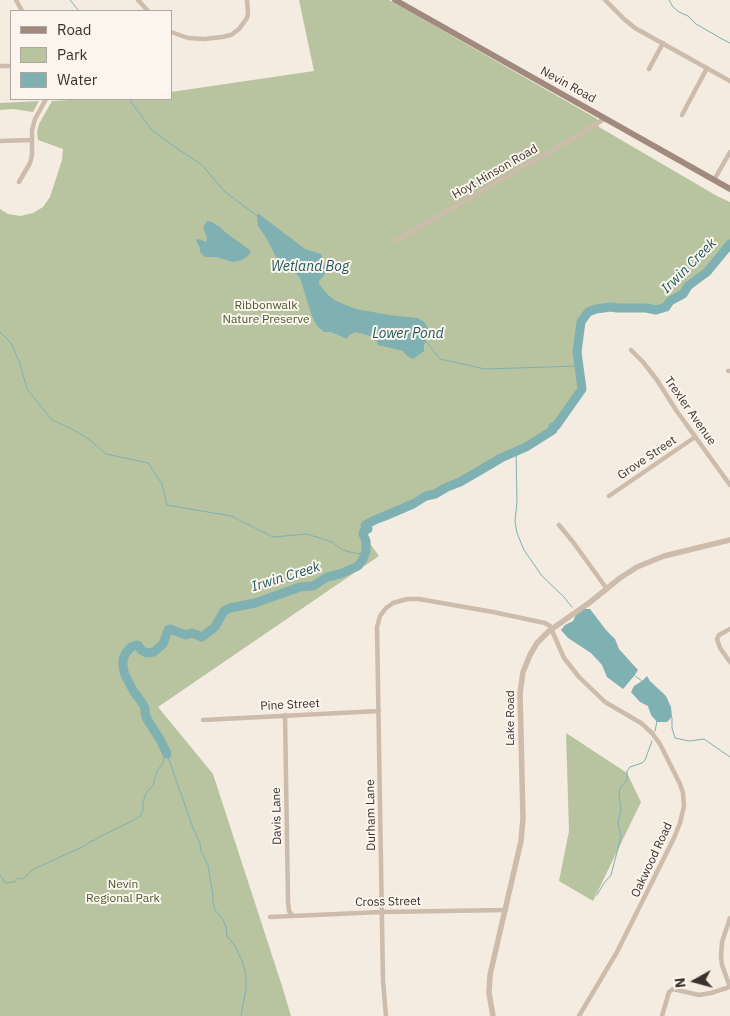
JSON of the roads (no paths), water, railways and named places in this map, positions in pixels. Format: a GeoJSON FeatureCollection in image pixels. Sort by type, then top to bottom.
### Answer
{"type":"FeatureCollection","features":[{"type":"Feature","properties":{"kind":"main road","name":"Nevin Road"},"geometry":{"type":"LineString","coordinates":[[395,0],[730,189]]}},
{"type":"Feature","properties":{"kind":"street"},"geometry":{"type":"LineString","coordinates":[[138,0],[147,10]]}},
{"type":"Feature","properties":{"kind":"street"},"geometry":{"type":"LineString","coordinates":[[172,32],[188,38],[204,39],[230,35],[240,29],[247,18],[247,0]]}},
{"type":"Feature","properties":{"kind":"street"},"geometry":{"type":"LineString","coordinates":[[605,0],[635,28],[730,81]]}},
{"type":"Feature","properties":{"kind":"street"},"geometry":{"type":"LineString","coordinates":[[648,69],[663,44]]}},
{"type":"Feature","properties":{"kind":"street"},"geometry":{"type":"LineString","coordinates":[[682,115],[707,68]]}},
{"type":"Feature","properties":{"kind":"street"},"geometry":{"type":"LineString","coordinates":[[19,182],[30,162],[32,155],[32,130],[35,119],[45,100]]}},
{"type":"Feature","properties":{"kind":"street","name":"Hoyt Hinson Road"},"geometry":{"type":"LineString","coordinates":[[395,241],[604,119]]}},
{"type":"Feature","properties":{"kind":"street"},"geometry":{"type":"LineString","coordinates":[[0,141],[32,140]]}},
{"type":"Feature","properties":{"kind":"street"},"geometry":{"type":"LineString","coordinates":[[714,180],[730,152]]}},
{"type":"Feature","properties":{"kind":"street","name":"Trexler Avenue"},"geometry":{"type":"LineString","coordinates":[[631,350],[643,362],[730,485]]}},
{"type":"Feature","properties":{"kind":"street","name":"Grove Street"},"geometry":{"type":"LineString","coordinates":[[609,496],[695,437]]}},
{"type":"Feature","properties":{"kind":"street"},"geometry":{"type":"LineString","coordinates":[[559,525],[577,546],[608,590]]}},
{"type":"Feature","properties":{"kind":"street","name":"Lake Road"},"geometry":{"type":"LineString","coordinates":[[493,1016],[489,994],[490,975],[523,829],[520,708],[521,683],[526,663],[543,636],[608,590],[630,571],[646,562],[664,556],[730,540]]}},
{"type":"Feature","properties":{"kind":"street","name":"Durham Lane"},"geometry":{"type":"LineString","coordinates":[[386,1016],[383,981],[377,627],[382,614],[393,603],[404,599],[413,599],[542,622],[548,624],[551,629]]}},
{"type":"Feature","properties":{"kind":"street","name":"Oakwood Road"},"geometry":{"type":"LineString","coordinates":[[551,629],[564,658],[579,677],[605,702],[644,725],[654,736],[677,778],[682,789],[684,801],[680,823],[645,898],[618,952],[579,1016]]}},
{"type":"Feature","properties":{"kind":"street"},"geometry":{"type":"LineString","coordinates":[[730,629],[719,635],[716,639],[730,662]]}},
{"type":"Feature","properties":{"kind":"street","name":"Pine Street"},"geometry":{"type":"LineString","coordinates":[[203,720],[379,711]]}},
{"type":"Feature","properties":{"kind":"street","name":"Davis Lane"},"geometry":{"type":"LineString","coordinates":[[285,716],[288,901],[289,911],[292,915]]}},
{"type":"Feature","properties":{"kind":"street","name":"Cross Street"},"geometry":{"type":"LineString","coordinates":[[270,917],[382,912],[506,910]]}},
{"type":"Feature","properties":{"kind":"street"},"geometry":{"type":"LineString","coordinates":[[662,1016],[670,992],[673,990],[699,995],[730,987],[721,957],[722,942],[730,918]]}},
{"type":"Feature","properties":{"kind":"water","name":"Lower Pond"},"geometry":{"type":"Polygon","coordinates":[[[259,214],[305,249],[321,254],[326,268],[319,284],[336,301],[356,309],[417,318],[423,321],[428,329],[425,335],[424,351],[413,359],[403,351],[378,345],[376,339],[370,336],[356,332],[349,335],[347,339],[331,332],[324,332],[317,326],[312,316],[300,278],[291,268],[276,257],[258,226],[257,215],[259,214]]]}},
{"type":"Feature","properties":{"kind":"water"},"geometry":{"type":"Polygon","coordinates":[[[207,221],[220,227],[251,251],[249,255],[242,260],[233,262],[216,257],[205,257],[200,252],[196,240],[199,239],[206,242],[207,237],[203,228],[207,221]]]}},
{"type":"Feature","properties":{"kind":"water"},"geometry":{"type":"Polygon","coordinates":[[[584,609],[590,609],[615,639],[619,649],[638,670],[623,689],[607,677],[602,665],[591,653],[568,638],[561,630],[565,625],[573,621],[577,613],[584,609]]]}},
{"type":"Feature","properties":{"kind":"water"},"geometry":{"type":"Polygon","coordinates":[[[647,676],[666,696],[671,707],[672,717],[667,722],[657,722],[651,715],[648,706],[640,702],[631,692],[634,686],[647,676]]]}},
{"type":"Feature","properties":{"kind":"waterway"},"geometry":{"type":"LineString","coordinates":[[70,0],[78,10]]}},
{"type":"Feature","properties":{"kind":"waterway"},"geometry":{"type":"LineString","coordinates":[[669,0],[673,7],[688,16],[696,24],[730,43]]}},
{"type":"Feature","properties":{"kind":"waterway"},"geometry":{"type":"LineString","coordinates":[[130,100],[152,130],[202,165],[224,191],[257,216]]}},
{"type":"Feature","properties":{"kind":"waterway","name":"Irwin Creek"},"geometry":{"type":"LineString","coordinates":[[167,754],[147,719],[145,708],[125,675],[123,660],[131,647],[137,645],[146,653],[154,652],[163,644],[170,629],[186,635],[192,633],[202,637],[215,627],[224,611],[230,608],[255,603],[300,587],[313,586],[327,577],[340,574],[358,566],[366,551],[366,541],[363,534],[368,529],[365,525],[460,482],[501,458],[526,447],[553,430],[553,427],[556,426],[582,389],[577,352],[581,322],[588,312],[611,307],[656,310],[666,307],[670,301],[683,294],[688,286],[707,272],[730,244]]}},
{"type":"Feature","properties":{"kind":"waterway"},"geometry":{"type":"LineString","coordinates":[[0,332],[11,343],[20,364],[27,389],[52,420],[90,440],[106,454],[148,463],[162,484],[167,505],[231,516],[273,537],[307,534],[332,542],[343,550],[360,554],[366,551]]}},
{"type":"Feature","properties":{"kind":"waterway"},"geometry":{"type":"LineString","coordinates":[[425,340],[440,359],[485,369],[579,366]]}},
{"type":"Feature","properties":{"kind":"waterway"},"geometry":{"type":"LineString","coordinates":[[516,451],[517,502],[515,521],[517,533],[524,550],[542,576],[572,607]]}},
{"type":"Feature","properties":{"kind":"waterway"},"geometry":{"type":"LineString","coordinates":[[635,676],[642,681]]}},
{"type":"Feature","properties":{"kind":"waterway"},"geometry":{"type":"LineString","coordinates":[[672,718],[675,738],[689,741],[704,739],[730,757]]}},
{"type":"Feature","properties":{"kind":"waterway"},"geometry":{"type":"LineString","coordinates":[[655,731],[657,721]]}},
{"type":"Feature","properties":{"kind":"waterway"},"geometry":{"type":"LineString","coordinates":[[597,895],[611,875],[621,837],[618,823],[621,811],[620,788],[627,780],[627,771],[630,767],[645,760],[652,741]]}},
{"type":"Feature","properties":{"kind":"waterway"},"geometry":{"type":"LineString","coordinates":[[167,754],[201,851],[208,865],[215,910],[222,918],[227,936],[235,946],[245,970],[246,989],[241,1016]]}},
{"type":"Feature","properties":{"kind":"waterway","name":"Irwin Creek"},"geometry":{"type":"LineString","coordinates":[[0,875],[5,883],[15,882],[18,878],[23,879],[32,870],[84,846],[140,816],[146,793],[153,785],[157,771],[166,755]]}},
{"type":"Feature","properties":{"kind":"water label","name":"Wetland Bog"},"geometry":{"type":"Point","coordinates":[310,267]}},
{"type":"Feature","properties":{"kind":"park label","name":"Ribbonwalk Nature Preserve"},"geometry":{"type":"Point","coordinates":[266,313]}},
{"type":"Feature","properties":{"kind":"park label","name":"Nevin Regional Park"},"geometry":{"type":"Point","coordinates":[123,892]}}]}
